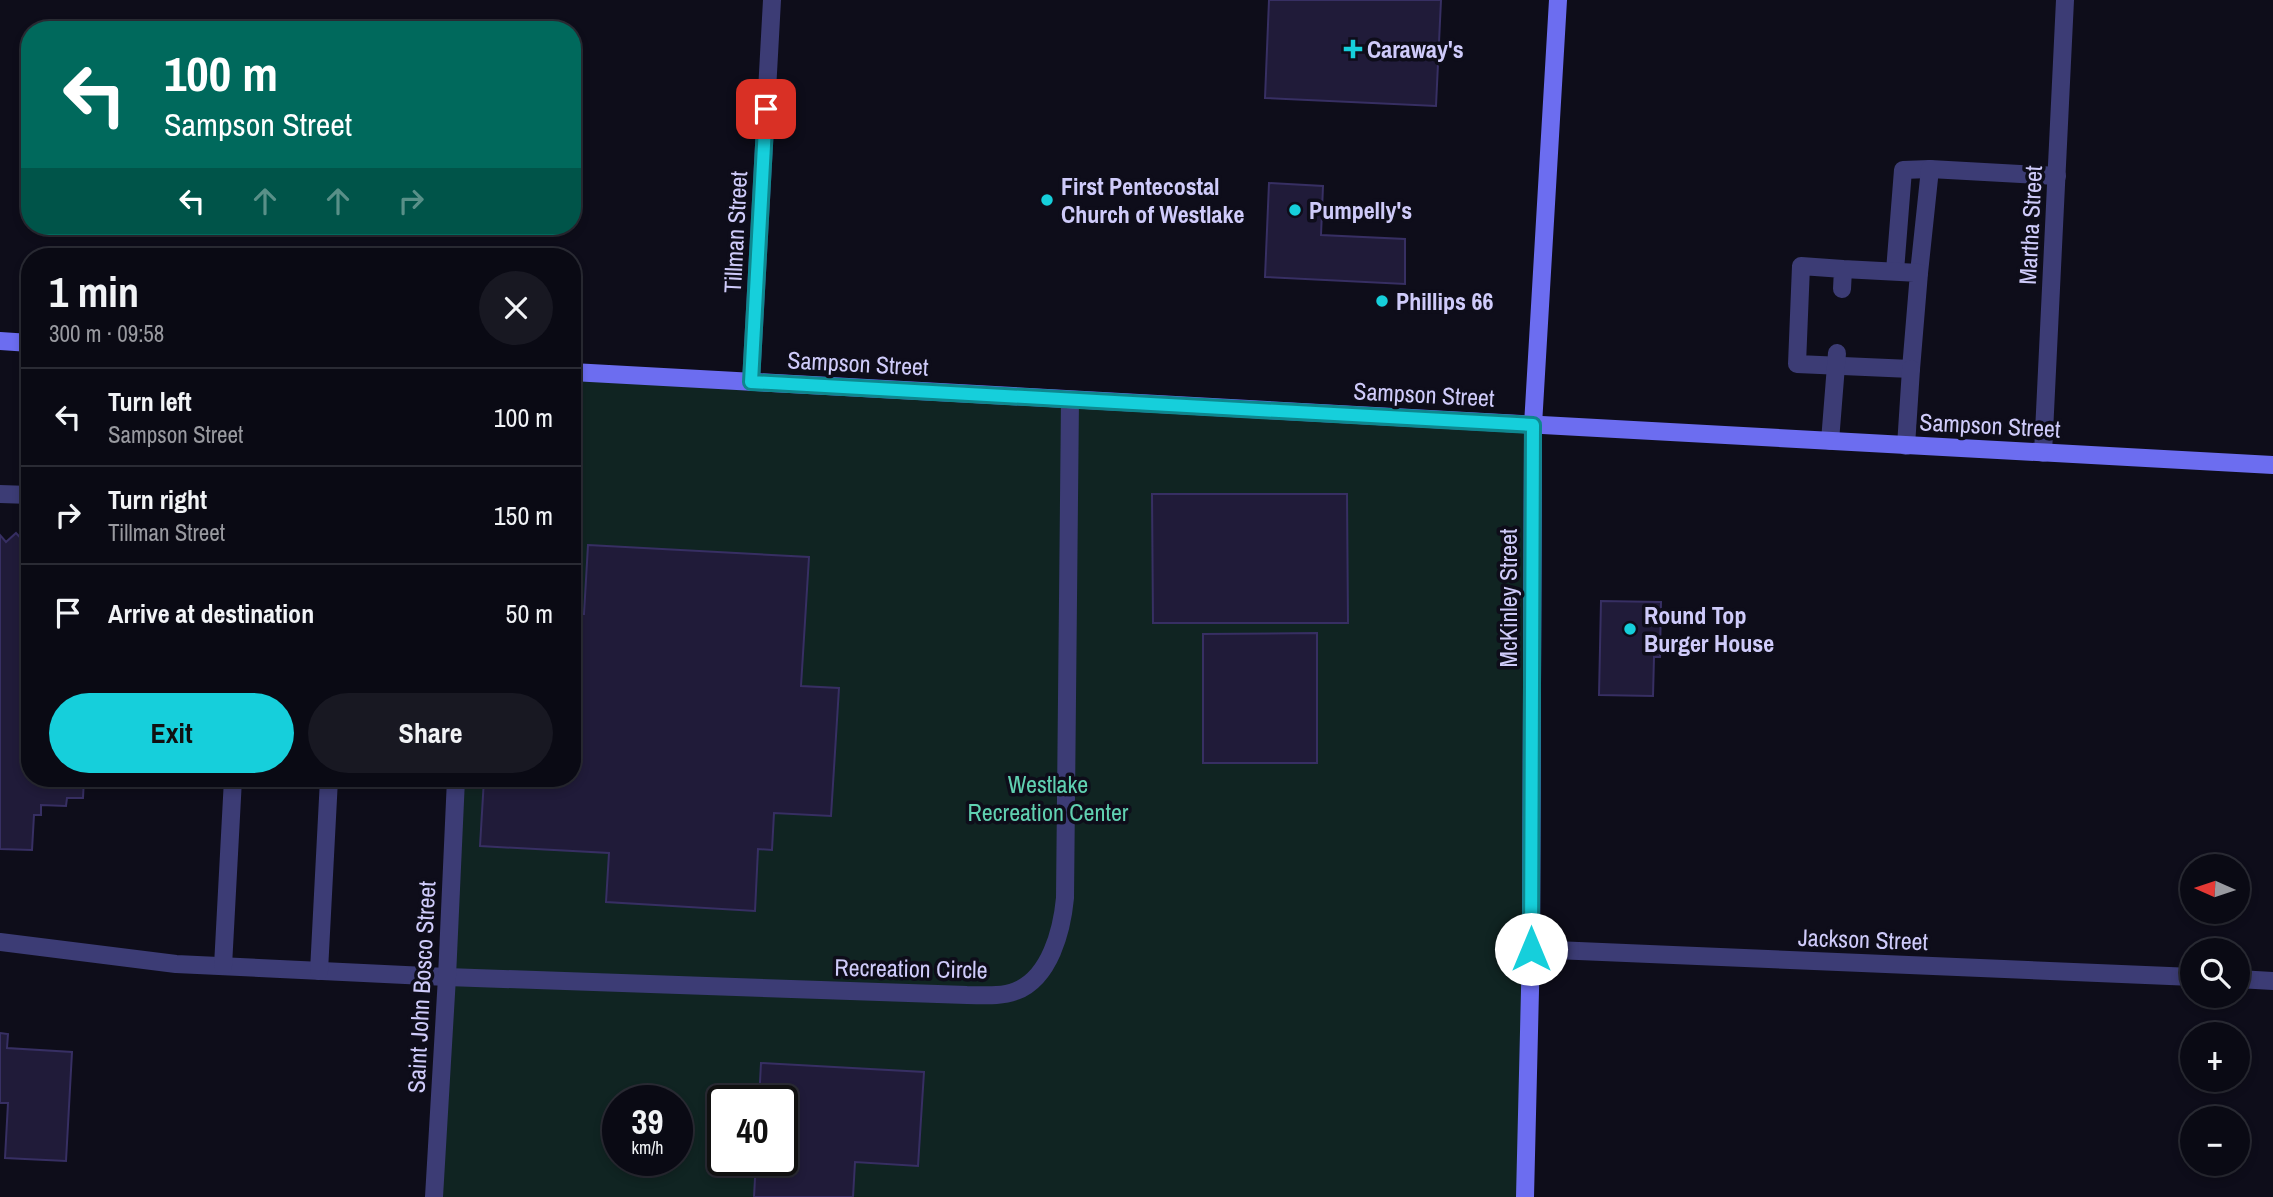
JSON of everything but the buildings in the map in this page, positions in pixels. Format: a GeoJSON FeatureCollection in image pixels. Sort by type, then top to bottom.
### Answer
{"type":"FeatureCollection","features":[{"type":"Feature","properties":{"kind":"main road","name":"McKinley Street"},"geometry":{"type":"LineString","coordinates":[[1525,1197],[1531,949],[1533,425],[1558,0]]}},
{"type":"Feature","properties":{"kind":"main road"},"geometry":{"type":"LineString","coordinates":[[0,341],[21,342]]}},
{"type":"Feature","properties":{"kind":"main road","name":"Sampson Street"},"geometry":{"type":"LineString","coordinates":[[581,373],[2273,466]]}},
{"type":"Feature","properties":{"kind":"street","name":"Tillman Street"},"geometry":{"type":"LineString","coordinates":[[751,382],[772,0]]}},
{"type":"Feature","properties":{"kind":"street","name":"Martha Street"},"geometry":{"type":"LineString","coordinates":[[2043,453],[2065,0]]}},
{"type":"Feature","properties":{"kind":"street"},"geometry":{"type":"LineString","coordinates":[[1906,446],[1930,169]]}},
{"type":"Feature","properties":{"kind":"street"},"geometry":{"type":"LineString","coordinates":[[1895,271],[1903,170],[2057,176]]}},
{"type":"Feature","properties":{"kind":"street"},"geometry":{"type":"LineString","coordinates":[[1911,369],[1836,360],[1797,365],[1801,266],[1919,273]]}},
{"type":"Feature","properties":{"kind":"street"},"geometry":{"type":"LineString","coordinates":[[1842,289],[1843,269]]}},
{"type":"Feature","properties":{"kind":"street"},"geometry":{"type":"LineString","coordinates":[[1830,441],[1836,360]]}},
{"type":"Feature","properties":{"kind":"street","name":"Recreation Circle"},"geometry":{"type":"LineString","coordinates":[[0,942],[176,964],[447,977],[992,995],[1015,992],[1028,985],[1040,971],[1056,942],[1063,921],[1070,400]]}},
{"type":"Feature","properties":{"kind":"street"},"geometry":{"type":"LineString","coordinates":[[0,494],[21,495]]}},
{"type":"Feature","properties":{"kind":"street"},"geometry":{"type":"LineString","coordinates":[[223,966],[233,787]]}},
{"type":"Feature","properties":{"kind":"street"},"geometry":{"type":"LineString","coordinates":[[319,971],[328,787]]}},
{"type":"Feature","properties":{"kind":"street","name":"Saint John Bosco Street"},"geometry":{"type":"LineString","coordinates":[[434,1197],[456,787]]}},
{"type":"Feature","properties":{"kind":"street","name":"Jackson Street"},"geometry":{"type":"LineString","coordinates":[[1531,949],[2180,976]]}},
{"type":"Feature","properties":{"kind":"street"},"geometry":{"type":"LineString","coordinates":[[2250,980],[2273,981]]}},
{"type":"Feature","properties":{"kind":"green space","name":"Westlake Recreation Center"},"geometry":{"type":"Polygon","coordinates":[[[581,372],[1533,425],[1525,1197],[434,1197],[456,787],[581,787],[581,372]]]}},
{"type":"Feature","properties":{"kind":"place","name":"Caraway's"},"geometry":{"type":"Point","coordinates":[1353,49]}},
{"type":"Feature","properties":{"kind":"place","name":"First Pentecostal Church of Westlake"},"geometry":{"type":"Point","coordinates":[1047,200]}},
{"type":"Feature","properties":{"kind":"place","name":"Pumpelly's"},"geometry":{"type":"Point","coordinates":[1295,210]}},
{"type":"Feature","properties":{"kind":"place","name":"Phillips 66"},"geometry":{"type":"Point","coordinates":[1382,301]}},
{"type":"Feature","properties":{"kind":"place","name":"Round Top Burger House"},"geometry":{"type":"Point","coordinates":[1630,629]}},
{"type":"Feature","properties":{"kind":"route"},"geometry":{"type":"LineString","coordinates":[[766,109],[751,382],[1533,425],[1531,949]]}}]}
